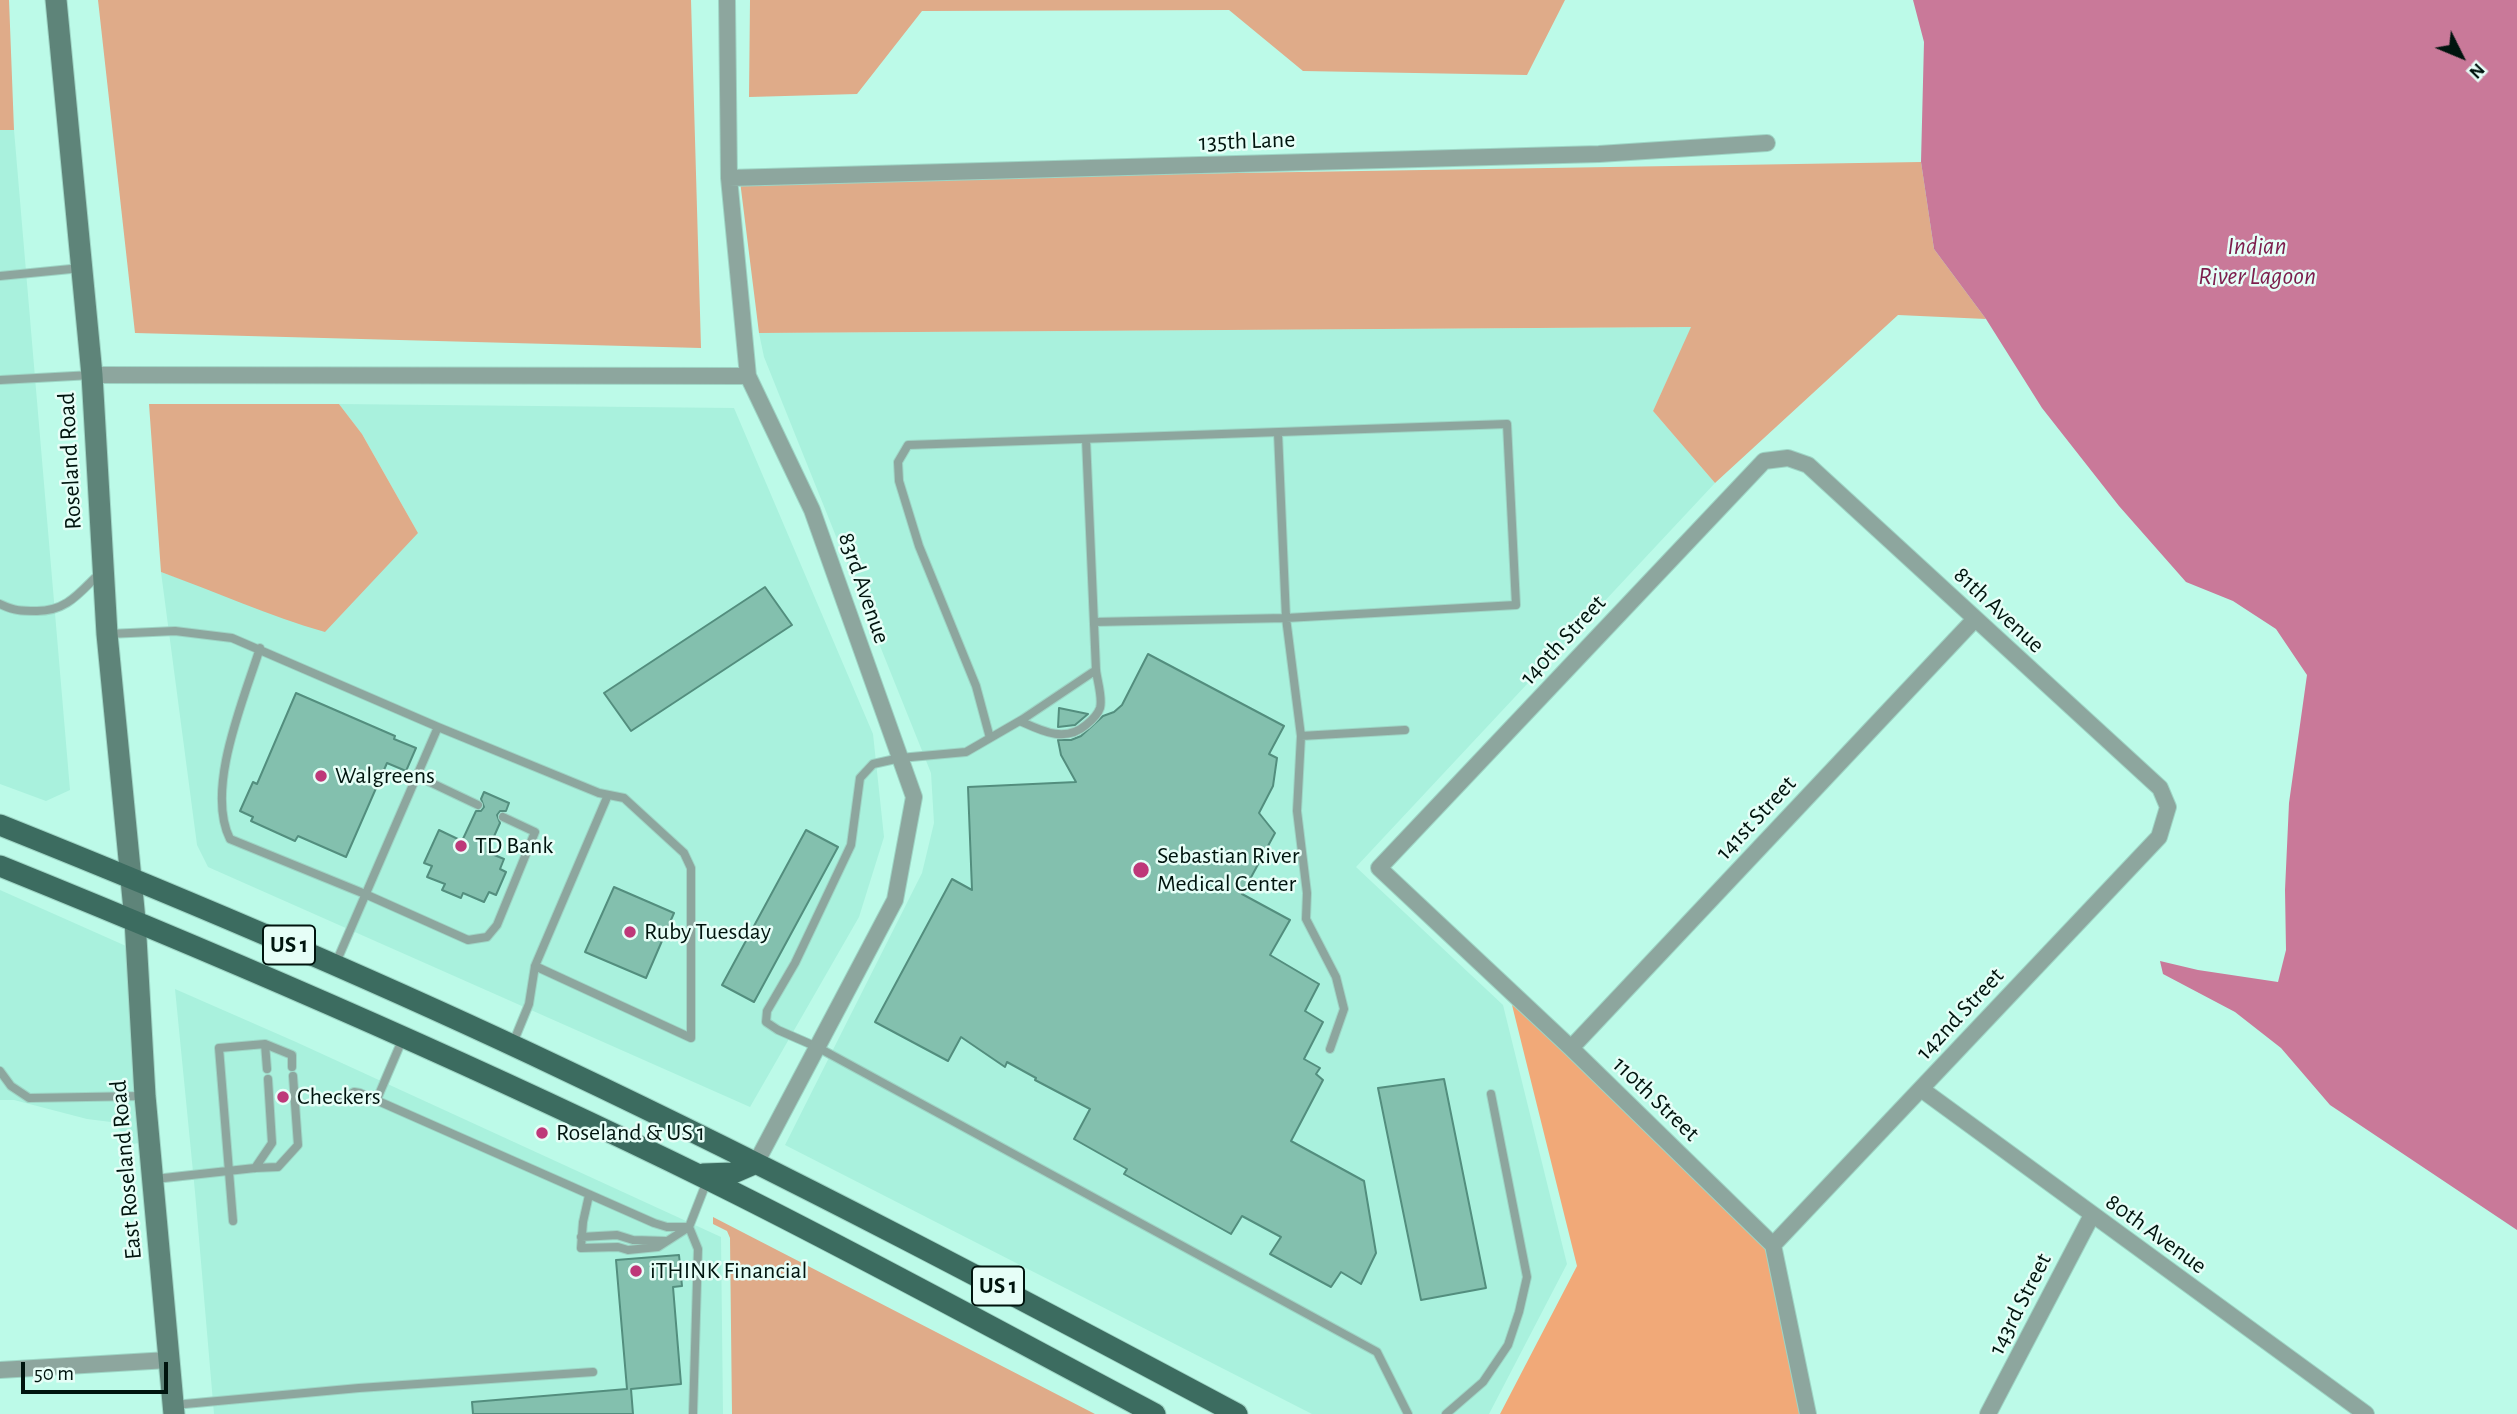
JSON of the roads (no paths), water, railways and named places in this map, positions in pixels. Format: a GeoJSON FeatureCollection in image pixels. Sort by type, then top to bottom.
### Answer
{"type":"FeatureCollection","features":[{"type":"Feature","properties":{"kind":"main road","name":"Roseland Road"},"geometry":{"type":"LineString","coordinates":[[56,0],[92,375],[102,571],[135,920]]}},
{"type":"Feature","properties":{"kind":"main road","name":"US 1"},"geometry":{"type":"LineString","coordinates":[[0,825],[335,965],[512,1046],[756,1163],[950,1261],[1237,1414]]}},
{"type":"Feature","properties":{"kind":"main road","name":"US 1"},"geometry":{"type":"LineString","coordinates":[[0,866],[135,920],[403,1038],[700,1176],[934,1296],[1155,1414]]}},
{"type":"Feature","properties":{"kind":"main road","name":"East Roseland Road"},"geometry":{"type":"LineString","coordinates":[[135,920],[145,1096],[173,1410]]}},
{"type":"Feature","properties":{"kind":"main road"},"geometry":{"type":"LineString","coordinates":[[700,1176],[733,1173],[756,1163]]}},
{"type":"Feature","properties":{"kind":"street","name":"83rd Avenue"},"geometry":{"type":"LineString","coordinates":[[727,0],[729,178],[748,376],[812,510],[914,797],[895,900],[756,1163]]}},
{"type":"Feature","properties":{"kind":"street","name":"135th Lane"},"geometry":{"type":"LineString","coordinates":[[729,178],[1599,154],[1767,143]]}},
{"type":"Feature","properties":{"kind":"street"},"geometry":{"type":"LineString","coordinates":[[92,375],[748,376]]}},
{"type":"Feature","properties":{"kind":"street","name":"81th Avenue"},"geometry":{"type":"LineString","coordinates":[[1788,458],[1808,466],[2160,788],[2168,807]]}},
{"type":"Feature","properties":{"kind":"street","name":"140th Street"},"geometry":{"type":"LineString","coordinates":[[1379,868],[1764,461],[1788,458]]}},
{"type":"Feature","properties":{"kind":"street","name":"141st Street"},"geometry":{"type":"LineString","coordinates":[[1571,1048],[1975,619]]}},
{"type":"Feature","properties":{"kind":"street","name":"142nd Street"},"geometry":{"type":"LineString","coordinates":[[1773,1245],[2159,837],[2168,807]]}},
{"type":"Feature","properties":{"kind":"street","name":"110th Street"},"geometry":{"type":"LineString","coordinates":[[1379,868],[1571,1048],[1773,1245]]}},
{"type":"Feature","properties":{"kind":"street","name":"80th Avenue"},"geometry":{"type":"LineString","coordinates":[[1921,1089],[2366,1414]]}},
{"type":"Feature","properties":{"kind":"street","name":"143rd Street"},"geometry":{"type":"LineString","coordinates":[[1988,1414],[2092,1215]]}},
{"type":"Feature","properties":{"kind":"street"},"geometry":{"type":"LineString","coordinates":[[1773,1245],[1808,1414]]}},
{"type":"Feature","properties":{"kind":"street"},"geometry":{"type":"LineString","coordinates":[[0,1370],[168,1360]]}},
{"type":"Feature","properties":{"kind":"lane"},"geometry":{"type":"LineString","coordinates":[[0,276],[82,267]]}},
{"type":"Feature","properties":{"kind":"lane"},"geometry":{"type":"LineString","coordinates":[[0,380],[92,375]]}},
{"type":"Feature","properties":{"kind":"lane"},"geometry":{"type":"LineString","coordinates":[[990,738],[976,686],[919,546],[899,481],[898,462],[908,445],[1507,424],[1517,605],[1286,618],[1094,622]]}},
{"type":"Feature","properties":{"kind":"lane"},"geometry":{"type":"LineString","coordinates":[[1278,433],[1286,618],[1301,736],[1297,811],[1307,893],[1306,919],[1336,977],[1345,1009],[1331,1049]]}},
{"type":"Feature","properties":{"kind":"lane"},"geometry":{"type":"LineString","coordinates":[[1020,721],[1045,733],[1065,736],[1079,731],[1091,721],[1100,707],[1086,439]]}},
{"type":"Feature","properties":{"kind":"lane"},"geometry":{"type":"LineString","coordinates":[[0,612],[60,609],[102,571]]}},
{"type":"Feature","properties":{"kind":"lane"},"geometry":{"type":"LineString","coordinates":[[0,604],[15,611]]}},
{"type":"Feature","properties":{"kind":"lane"},"geometry":{"type":"LineString","coordinates":[[107,634],[175,632],[232,638],[438,727],[608,795],[624,798],[684,853],[691,868],[691,1038],[535,966]]}},
{"type":"Feature","properties":{"kind":"lane"},"geometry":{"type":"LineString","coordinates":[[260,648],[226,757],[222,798],[224,827],[230,839],[365,894],[468,940],[486,937],[497,925],[535,832],[503,817]]}},
{"type":"Feature","properties":{"kind":"lane"},"geometry":{"type":"LineString","coordinates":[[1096,670],[1020,721],[966,752],[900,758],[873,764],[860,778],[851,845],[795,963],[768,1010],[766,1022],[817,1047],[1377,1352],[1408,1414]]}},
{"type":"Feature","properties":{"kind":"lane"},"geometry":{"type":"LineString","coordinates":[[335,965],[438,727]]}},
{"type":"Feature","properties":{"kind":"lane"},"geometry":{"type":"LineString","coordinates":[[1301,736],[1405,730]]}},
{"type":"Feature","properties":{"kind":"lane"},"geometry":{"type":"LineString","coordinates":[[417,776],[478,805]]}},
{"type":"Feature","properties":{"kind":"lane"},"geometry":{"type":"LineString","coordinates":[[512,1046],[529,1004],[535,966],[608,795]]}},
{"type":"Feature","properties":{"kind":"lane"},"geometry":{"type":"LineString","coordinates":[[377,1100],[403,1038]]}},
{"type":"Feature","properties":{"kind":"lane"},"geometry":{"type":"LineString","coordinates":[[255,1168],[272,1143],[265,1044]]}},
{"type":"Feature","properties":{"kind":"lane"},"geometry":{"type":"LineString","coordinates":[[153,1180],[229,1170],[278,1167],[298,1145],[292,1055],[265,1044],[219,1048],[229,1170],[233,1221]]}},
{"type":"Feature","properties":{"kind":"lane"},"geometry":{"type":"LineString","coordinates":[[0,1071],[11,1086],[29,1098],[145,1096]]}},
{"type":"Feature","properties":{"kind":"lane"},"geometry":{"type":"LineString","coordinates":[[342,1100],[354,1092],[377,1100],[654,1223],[667,1227],[689,1227]]}},
{"type":"Feature","properties":{"kind":"lane"},"geometry":{"type":"LineString","coordinates":[[1446,1414],[1455,1409],[1483,1382],[1508,1345],[1527,1277],[1490,1094]]}},
{"type":"Feature","properties":{"kind":"lane"},"geometry":{"type":"LineString","coordinates":[[693,1414],[698,1249],[689,1227],[700,1176]]}},
{"type":"Feature","properties":{"kind":"lane"},"geometry":{"type":"LineString","coordinates":[[589,1195],[581,1248],[658,1247],[689,1227]]}},
{"type":"Feature","properties":{"kind":"lane"},"geometry":{"type":"LineString","coordinates":[[581,1237],[617,1235],[633,1240],[669,1241]]}},
{"type":"Feature","properties":{"kind":"lane"},"geometry":{"type":"LineString","coordinates":[[173,1410],[359,1388],[593,1372]]}},
{"type":"Feature","properties":{"kind":"water","name":"Indian River Lagoon"},"geometry":{"type":"Polygon","coordinates":[[[1913,0],[2517,0],[2517,1230],[2330,1105],[2281,1048],[2235,1012],[2163,974],[2160,961],[2198,970],[2278,982],[2286,950],[2285,890],[2289,803],[2307,675],[2276,629],[2233,601],[2186,582],[2119,506],[2042,408],[1986,319],[1934,249],[1921,162],[1924,42],[1913,0]]]}},
{"type":"Feature","properties":{"kind":"place","name":"Walgreens"},"geometry":{"type":"Point","coordinates":[321,776]}},
{"type":"Feature","properties":{"kind":"place","name":"TD Bank"},"geometry":{"type":"Point","coordinates":[461,846]}},
{"type":"Feature","properties":{"kind":"place","name":"Sebastian River Medical Center"},"geometry":{"type":"Point","coordinates":[1141,870]}},
{"type":"Feature","properties":{"kind":"place","name":"Ruby Tuesday"},"geometry":{"type":"Point","coordinates":[630,932]}},
{"type":"Feature","properties":{"kind":"place","name":"Checkers"},"geometry":{"type":"Point","coordinates":[283,1097]}},
{"type":"Feature","properties":{"kind":"place","name":"Roseland & US 1"},"geometry":{"type":"Point","coordinates":[542,1133]}},
{"type":"Feature","properties":{"kind":"place","name":"iTHINK Financial"},"geometry":{"type":"Point","coordinates":[636,1271]}}]}
